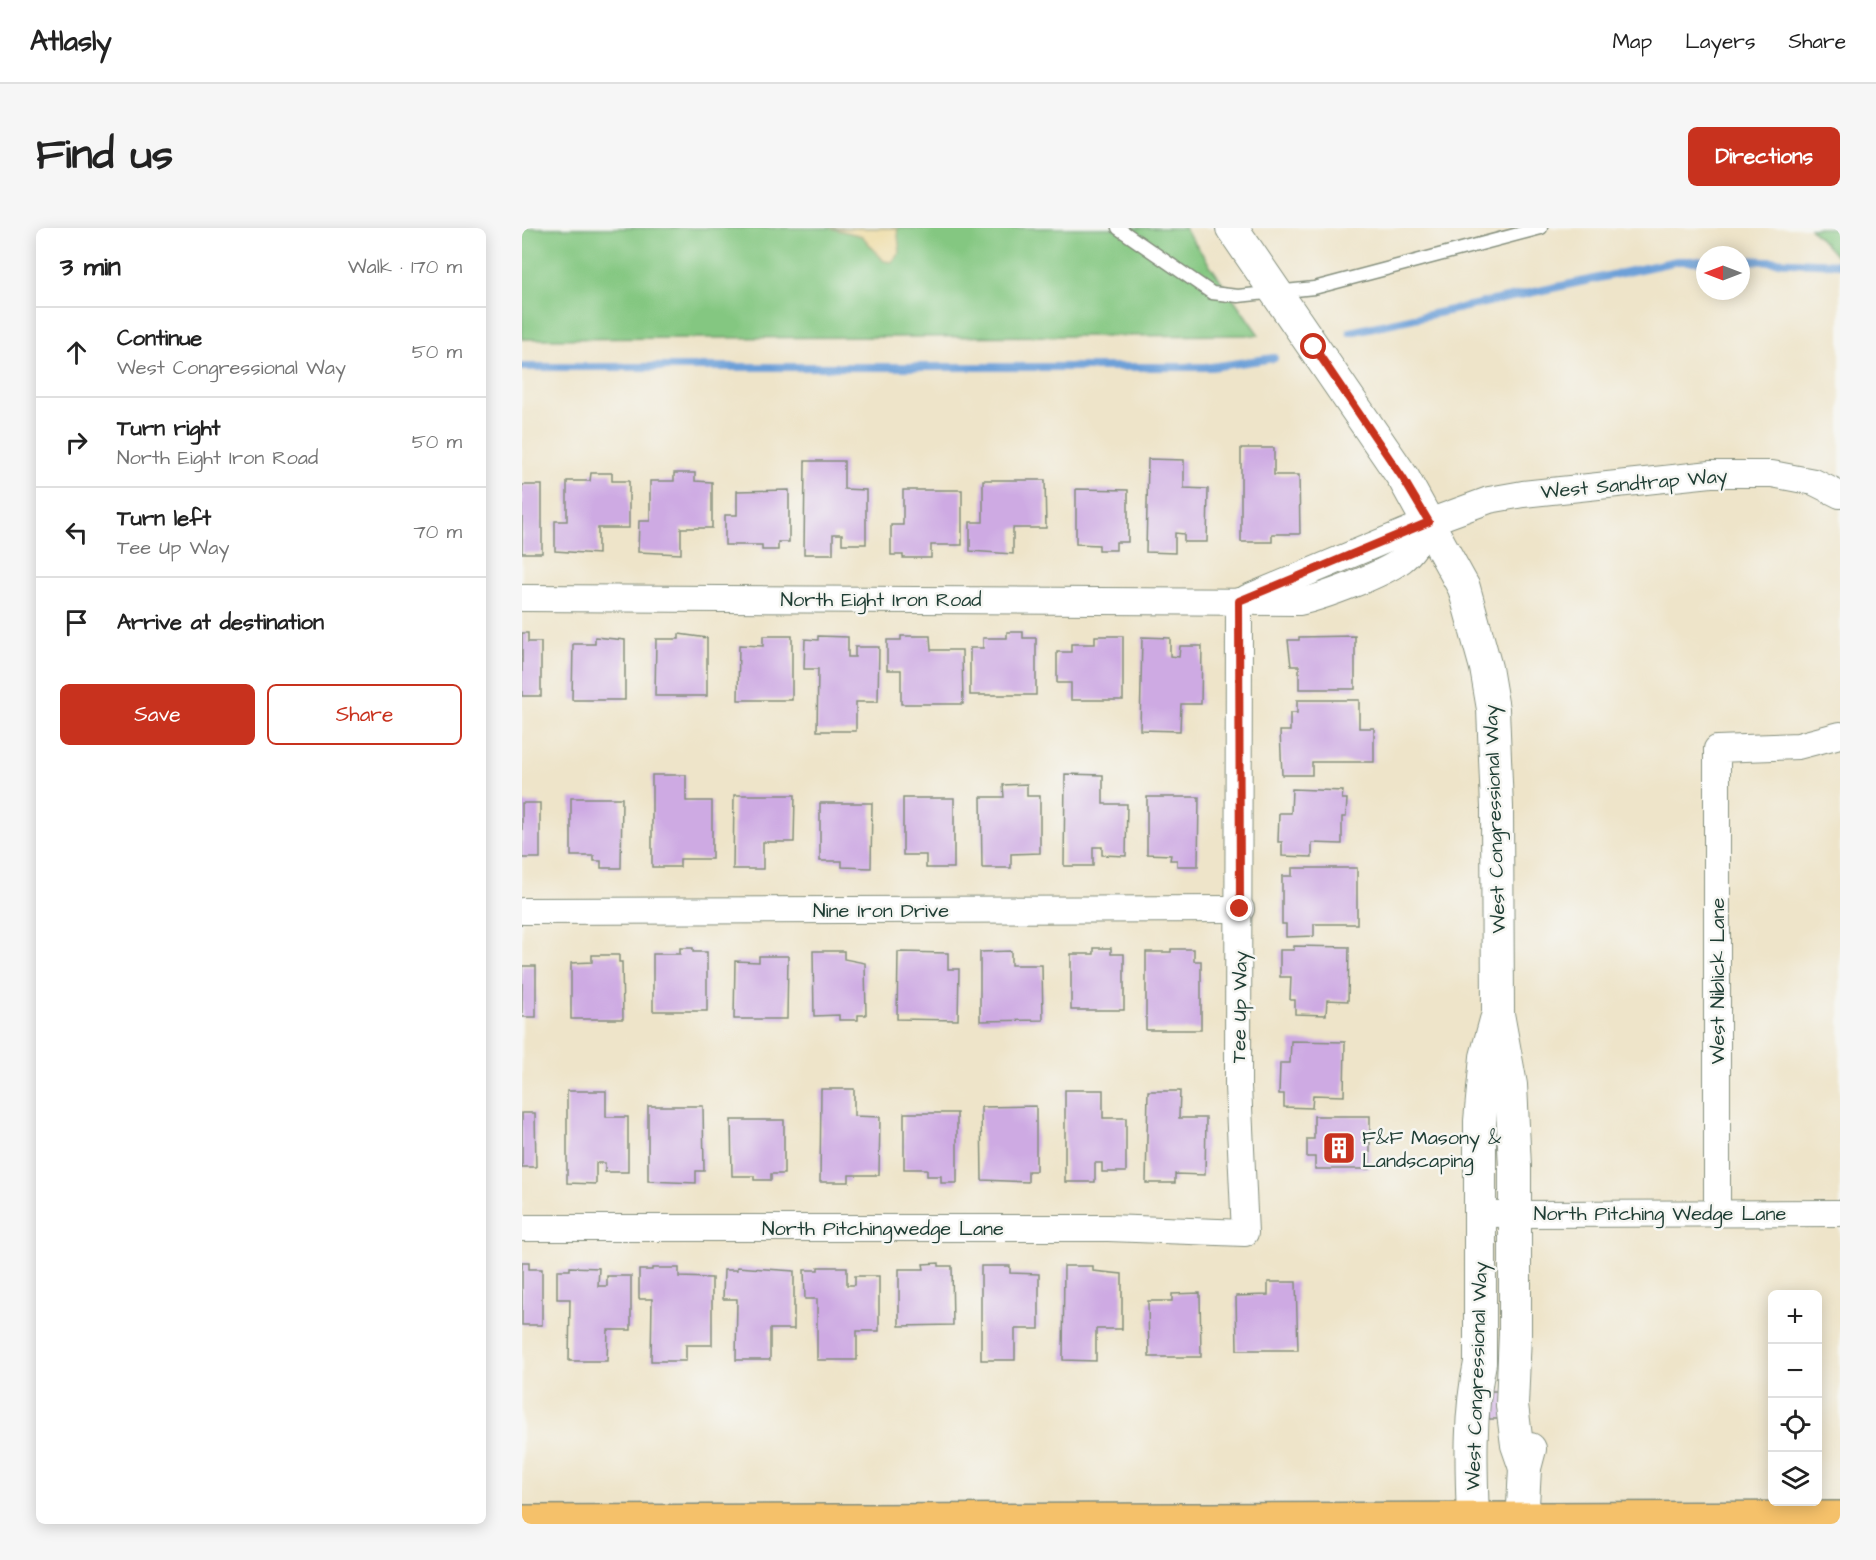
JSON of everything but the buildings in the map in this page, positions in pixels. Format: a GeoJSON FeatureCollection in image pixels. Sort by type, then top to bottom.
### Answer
{"type":"FeatureCollection","features":[{"type":"Feature","properties":{"kind":"main road"},"geometry":{"type":"LineString","coordinates":[[522,1522],[1523,1522],[1840,1518]]}},
{"type":"Feature","properties":{"kind":"street","name":"West Congressional Way"},"geometry":{"type":"LineString","coordinates":[[1232,228],[1397,470],[1429,522],[1464,588],[1486,668],[1492,709],[1497,807],[1498,1014],[1511,1085],[1515,1214],[1514,1348],[1528,1374],[1533,1408],[1533,1429],[1525,1468],[1523,1522]]}},
{"type":"Feature","properties":{"kind":"street","name":"West Sandtrap Way"},"geometry":{"type":"LineString","coordinates":[[1429,522],[1489,500],[1523,494],[1711,474],[1772,474],[1814,482],[1840,495]]}},
{"type":"Feature","properties":{"kind":"street","name":"North Eight Iron Road"},"geometry":{"type":"LineString","coordinates":[[522,598],[1239,601],[1429,522]]}},
{"type":"Feature","properties":{"kind":"street","name":"Tee Up Way"},"geometry":{"type":"LineString","coordinates":[[1239,601],[1238,1086],[1245,1233]]}},
{"type":"Feature","properties":{"kind":"street","name":"West Niblick Lane"},"geometry":{"type":"LineString","coordinates":[[1717,1213],[1717,749],[1798,746],[1840,735]]}},
{"type":"Feature","properties":{"kind":"street","name":"Nine Iron Drive"},"geometry":{"type":"LineString","coordinates":[[522,911],[1240,909]]}},
{"type":"Feature","properties":{"kind":"street","name":"West Congressional Way"},"geometry":{"type":"LineString","coordinates":[[1474,1521],[1474,1390],[1480,1363],[1482,1086],[1486,1056],[1498,1014]]}},
{"type":"Feature","properties":{"kind":"street","name":"North Pitching Wedge Lane"},"geometry":{"type":"LineString","coordinates":[[1480,1214],[1840,1213]]}},
{"type":"Feature","properties":{"kind":"street","name":"North Pitchingwedge Lane"},"geometry":{"type":"LineString","coordinates":[[522,1228],[1108,1228],[1245,1233]]}},
{"type":"Feature","properties":{"kind":"street"},"geometry":{"type":"LineString","coordinates":[[1480,1363],[1514,1348]]}},
{"type":"Feature","properties":{"kind":"lane"},"geometry":{"type":"LineString","coordinates":[[1118,228],[1212,293],[1238,296],[1314,288],[1541,228]]}},
{"type":"Feature","properties":{"kind":"green space"},"geometry":{"type":"Polygon","coordinates":[[[522,228],[1184,228],[1259,335],[522,339],[522,228]]]}},
{"type":"Feature","properties":{"kind":"green space"},"geometry":{"type":"Polygon","coordinates":[[[1810,228],[1840,228],[1840,260],[1810,228]]]}},
{"type":"Feature","properties":{"kind":"sand"},"geometry":{"type":"Polygon","coordinates":[[[830,228],[897,228],[900,252],[892,262],[884,261],[862,236],[830,228]]]}},
{"type":"Feature","properties":{"kind":"waterway"},"geometry":{"type":"LineString","coordinates":[[1750,260],[1840,264]]}},
{"type":"Feature","properties":{"kind":"waterway"},"geometry":{"type":"LineString","coordinates":[[1350,332],[1677,261],[1696,261]]}},
{"type":"Feature","properties":{"kind":"waterway"},"geometry":{"type":"LineString","coordinates":[[522,367],[1211,367],[1274,358]]}},
{"type":"Feature","properties":{"kind":"place","name":"F&F Masony & Landscaping"},"geometry":{"type":"Point","coordinates":[1339,1148]}},
{"type":"Feature","properties":{"kind":"route"},"geometry":{"type":"LineString","coordinates":[[1240,909],[1239,601],[1429,522],[1404,480],[1314,347]]}}]}
